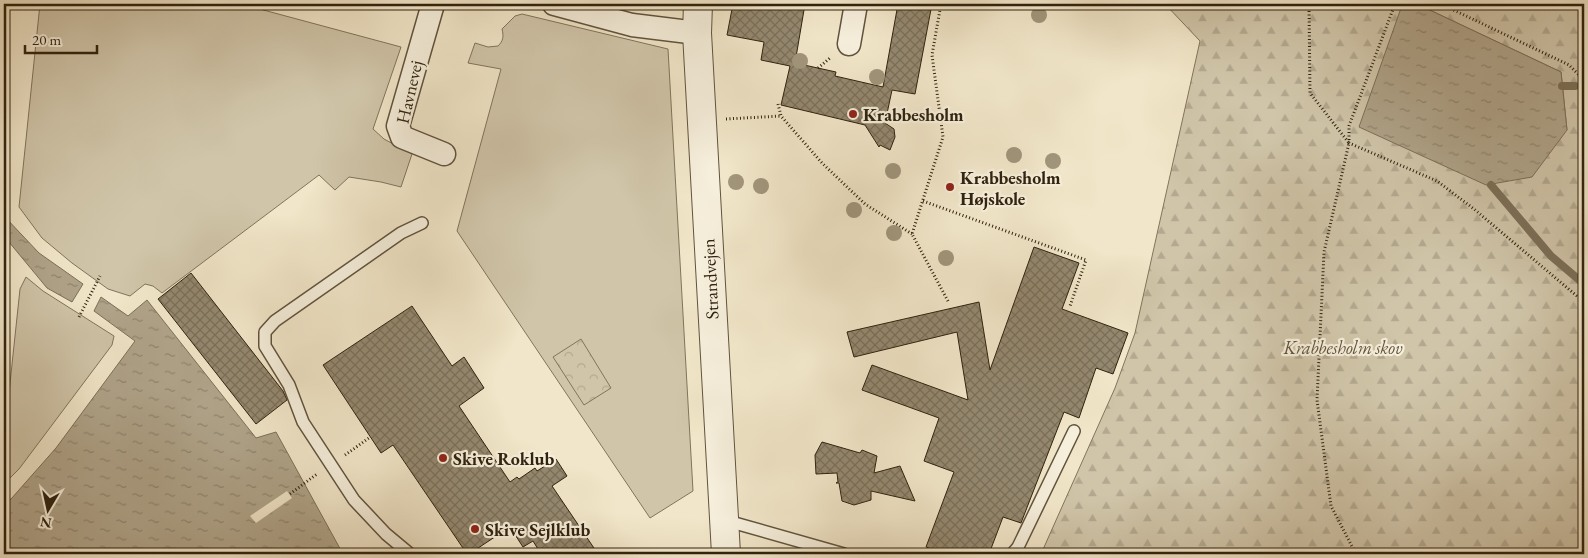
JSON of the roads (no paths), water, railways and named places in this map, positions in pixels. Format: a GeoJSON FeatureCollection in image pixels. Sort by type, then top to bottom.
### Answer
{"type":"FeatureCollection","features":[{"type":"Feature","properties":{"kind":"street","name":"Havnevej"},"geometry":{"type":"LineString","coordinates":[[433,4],[398,126],[402,136],[444,154]]}},
{"type":"Feature","properties":{"kind":"street"},"geometry":{"type":"LineString","coordinates":[[554,4],[632,25],[698,33]]}},
{"type":"Feature","properties":{"kind":"street","name":"Strandvejen"},"geometry":{"type":"LineString","coordinates":[[698,4],[702,120],[726,554]]}},
{"type":"Feature","properties":{"kind":"street"},"geometry":{"type":"LineString","coordinates":[[848,44],[856,4]]}},
{"type":"Feature","properties":{"kind":"lane"},"geometry":{"type":"LineString","coordinates":[[410,554],[386,534],[354,500],[303,422],[289,385],[265,346],[265,332],[275,321],[401,233],[422,223]]}},
{"type":"Feature","properties":{"kind":"lane"},"geometry":{"type":"LineString","coordinates":[[1012,554],[1018,548],[1074,431]]}},
{"type":"Feature","properties":{"kind":"lane"},"geometry":{"type":"LineString","coordinates":[[724,520],[844,554]]}},
{"type":"Feature","properties":{"kind":"water"},"geometry":{"type":"Polygon","coordinates":[[[1417,4],[1561,72],[1567,130],[1532,177],[1486,185],[1359,127],[1401,8],[1417,4]]]}},
{"type":"Feature","properties":{"kind":"water"},"geometry":{"type":"Polygon","coordinates":[[[4,216],[39,253],[83,284],[72,302],[47,288],[4,236],[4,216]]]}},
{"type":"Feature","properties":{"kind":"water"},"geometry":{"type":"Polygon","coordinates":[[[101,297],[128,316],[147,300],[256,438],[276,432],[343,554],[4,554],[4,503],[11,499],[56,448],[135,341],[94,311],[101,297]]]}},
{"type":"Feature","properties":{"kind":"waterway"},"geometry":{"type":"LineString","coordinates":[[1562,86],[1575,86]]}},
{"type":"Feature","properties":{"kind":"waterway"},"geometry":{"type":"LineString","coordinates":[[1491,185],[1551,256],[1584,284]]}},
{"type":"Feature","properties":{"kind":"place","name":"Krabbesholm"},"geometry":{"type":"Point","coordinates":[853,114]}},
{"type":"Feature","properties":{"kind":"place","name":"Krabbesholm Højskole"},"geometry":{"type":"Point","coordinates":[950,187]}},
{"type":"Feature","properties":{"kind":"place","name":"Skive Roklub"},"geometry":{"type":"Point","coordinates":[443,458]}},
{"type":"Feature","properties":{"kind":"place","name":"Skive Sejlklub"},"geometry":{"type":"Point","coordinates":[475,529]}},
{"type":"Feature","properties":{"kind":"park label","name":"Krabbesholm skov"},"geometry":{"type":"Point","coordinates":[1343,347]}}]}
